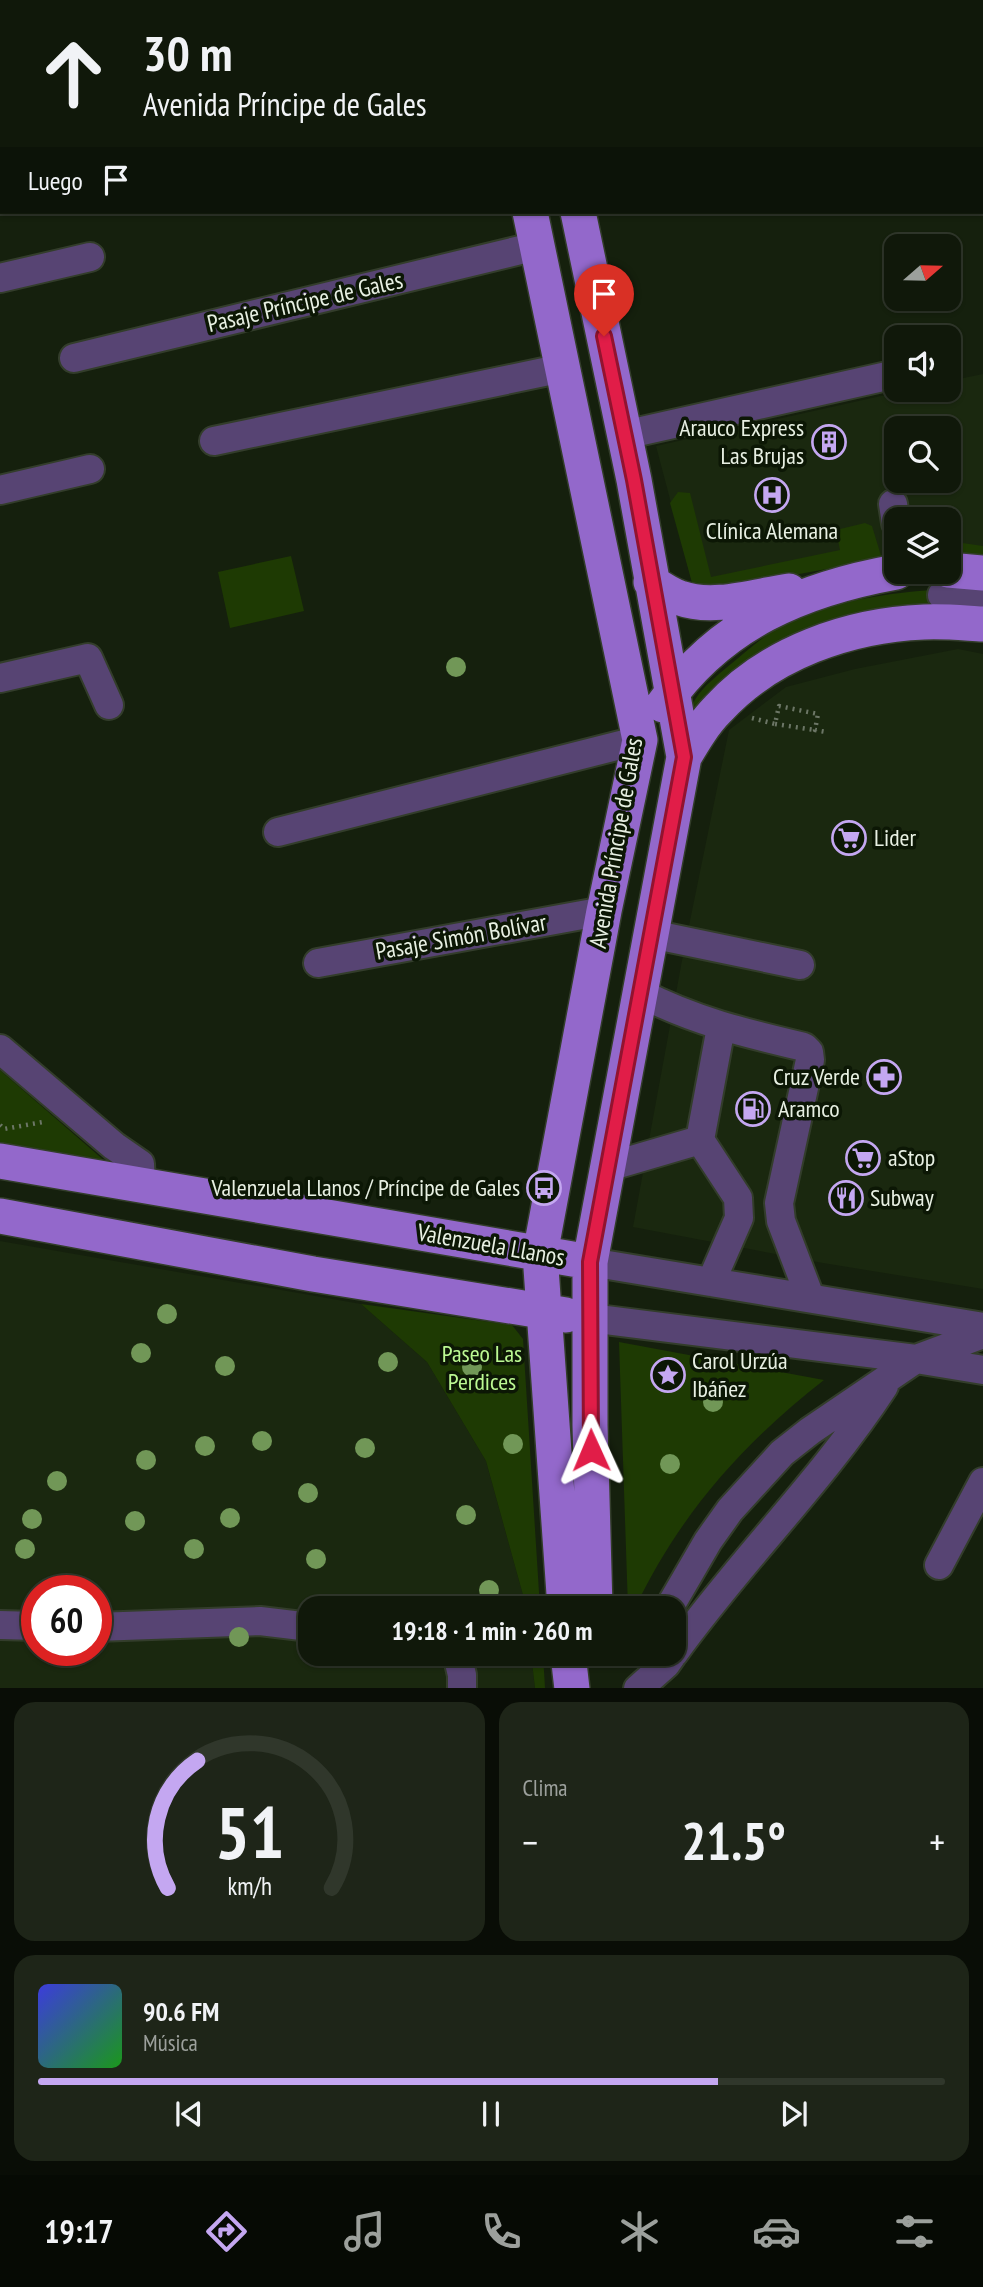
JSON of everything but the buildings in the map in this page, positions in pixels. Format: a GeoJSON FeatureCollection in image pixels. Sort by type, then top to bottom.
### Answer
{"type":"FeatureCollection","features":[{"type":"Feature","properties":{"kind":"main road","name":"Avenida Príncipe de Gales"},"geometry":{"type":"LineString","coordinates":[[530,214],[640,740],[604,911],[540,1254],[564,1596]]}},
{"type":"Feature","properties":{"kind":"main road","name":"Avenida Príncipe de Gales"},"geometry":{"type":"LineString","coordinates":[[578,214],[624,435],[684,757],[590,1262],[595,1596]]}},
{"type":"Feature","properties":{"kind":"main road"},"geometry":{"type":"LineString","coordinates":[[961,578],[983,573]]}},
{"type":"Feature","properties":{"kind":"main road"},"geometry":{"type":"LineString","coordinates":[[651,582],[678,598],[718,602],[884,574]]}},
{"type":"Feature","properties":{"kind":"main road"},"geometry":{"type":"LineString","coordinates":[[841,583],[786,603],[733,632],[705,656],[673,691],[640,740],[684,757],[717,710],[744,685],[789,656],[827,640],[873,628],[911,623],[983,624]]}},
{"type":"Feature","properties":{"kind":"main road","name":"Valenzuela Llanos"},"geometry":{"type":"LineString","coordinates":[[0,1161],[590,1262]]}},
{"type":"Feature","properties":{"kind":"main road"},"geometry":{"type":"LineString","coordinates":[[0,1216],[245,1262],[590,1318]]}},
{"type":"Feature","properties":{"kind":"main road"},"geometry":{"type":"LineString","coordinates":[[570,1666],[572,1688]]}},
{"type":"Feature","properties":{"kind":"main road"},"geometry":{"type":"LineString","coordinates":[[591,1688],[592,1666]]}},
{"type":"Feature","properties":{"kind":"street","name":"Pasaje Príncipe de Gales"},"geometry":{"type":"LineString","coordinates":[[74,358],[537,246]]}},
{"type":"Feature","properties":{"kind":"street"},"geometry":{"type":"LineString","coordinates":[[0,278],[90,257]]}},
{"type":"Feature","properties":{"kind":"street"},"geometry":{"type":"LineString","coordinates":[[214,441],[563,368]]}},
{"type":"Feature","properties":{"kind":"street"},"geometry":{"type":"LineString","coordinates":[[624,435],[884,377]]}},
{"type":"Feature","properties":{"kind":"street"},"geometry":{"type":"LineString","coordinates":[[0,490],[90,469]]}},
{"type":"Feature","properties":{"kind":"street"},"geometry":{"type":"LineString","coordinates":[[950,584],[983,598]]}},
{"type":"Feature","properties":{"kind":"street"},"geometry":{"type":"LineString","coordinates":[[0,678],[88,658],[109,705]]}},
{"type":"Feature","properties":{"kind":"street"},"geometry":{"type":"LineString","coordinates":[[278,832],[640,740]]}},
{"type":"Feature","properties":{"kind":"street","name":"Pasaje Simón Bolívar"},"geometry":{"type":"LineString","coordinates":[[318,963],[604,911]]}},
{"type":"Feature","properties":{"kind":"street"},"geometry":{"type":"LineString","coordinates":[[651,934],[800,965]]}},
{"type":"Feature","properties":{"kind":"street"},"geometry":{"type":"LineString","coordinates":[[640,993],[665,1006],[720,1027],[804,1047],[809,1052],[810,1060],[779,1203],[781,1221],[810,1297]]}},
{"type":"Feature","properties":{"kind":"street"},"geometry":{"type":"LineString","coordinates":[[711,1282],[739,1218],[738,1198],[701,1140],[720,1027]]}},
{"type":"Feature","properties":{"kind":"street"},"geometry":{"type":"LineString","coordinates":[[0,1049],[77,1116],[140,1164],[141,1185]]}},
{"type":"Feature","properties":{"kind":"street"},"geometry":{"type":"LineString","coordinates":[[608,1167],[701,1140]]}},
{"type":"Feature","properties":{"kind":"street"},"geometry":{"type":"LineString","coordinates":[[738,1198],[779,1203]]}},
{"type":"Feature","properties":{"kind":"street","name":"Valenzuela Llanos"},"geometry":{"type":"LineString","coordinates":[[590,1262],[983,1327]]}},
{"type":"Feature","properties":{"kind":"street"},"geometry":{"type":"LineString","coordinates":[[590,1318],[916,1359],[983,1370]]}},
{"type":"Feature","properties":{"kind":"street"},"geometry":{"type":"LineString","coordinates":[[675,1596],[730,1510],[782,1453],[916,1359],[983,1334]]}},
{"type":"Feature","properties":{"kind":"street"},"geometry":{"type":"LineString","coordinates":[[686,1635],[708,1605],[859,1425],[891,1376]]}},
{"type":"Feature","properties":{"kind":"street"},"geometry":{"type":"LineString","coordinates":[[939,1565],[983,1482]]}},
{"type":"Feature","properties":{"kind":"street"},"geometry":{"type":"LineString","coordinates":[[112,1626],[260,1621],[298,1626]]}},
{"type":"Feature","properties":{"kind":"street"},"geometry":{"type":"LineString","coordinates":[[0,1625],[21,1626]]}},
{"type":"Feature","properties":{"kind":"street"},"geometry":{"type":"LineString","coordinates":[[460,1666],[462,1688]]}},
{"type":"Feature","properties":{"kind":"street"},"geometry":{"type":"LineString","coordinates":[[636,1688],[644,1666]]}},
{"type":"Feature","properties":{"kind":"street"},"geometry":{"type":"LineString","coordinates":[[637,1688],[664,1666]]}},
{"type":"Feature","properties":{"kind":"path"},"geometry":{"type":"LineString","coordinates":[[775,724],[779,706],[818,713],[815,730]]}},
{"type":"Feature","properties":{"kind":"path"},"geometry":{"type":"LineString","coordinates":[[717,710],[775,724],[826,732]]}},
{"type":"Feature","properties":{"kind":"path"},"geometry":{"type":"LineString","coordinates":[[0,1125],[4,1129],[77,1116]]}},
{"type":"Feature","properties":{"kind":"shaded area","name":"Arauco Express Las Brujas"},"geometry":{"type":"Polygon","coordinates":[[[983,374],[983,561],[961,558],[961,507],[884,507],[884,558],[738,585],[694,590],[656,446],[884,395],[884,402],[961,402],[961,379],[983,374]]]}},
{"type":"Feature","properties":{"kind":"shaded area"},"geometry":{"type":"Polygon","coordinates":[[[958,649],[983,654],[983,1289],[823,1263],[633,1227],[683,955],[729,730],[786,687],[855,669],[958,649]]]}},
{"type":"Feature","properties":{"kind":"shaded area"},"geometry":{"type":"Polygon","coordinates":[[[0,1241],[361,1304],[427,1362],[486,1461],[523,1596],[298,1596],[298,1666],[532,1666],[535,1688],[0,1688],[0,1241]]]}},
{"type":"Feature","properties":{"kind":"green space"},"geometry":{"type":"Polygon","coordinates":[[[678,492],[690,493],[711,577],[840,550],[836,530],[865,523],[872,526],[882,559],[738,585],[694,590],[670,503],[678,492]]]}},
{"type":"Feature","properties":{"kind":"green space"},"geometry":{"type":"Polygon","coordinates":[[[961,543],[983,546],[983,561],[961,558],[961,543]]]}},
{"type":"Feature","properties":{"kind":"green space"},"geometry":{"type":"Polygon","coordinates":[[[291,556],[304,611],[230,628],[218,572],[291,556]]]}},
{"type":"Feature","properties":{"kind":"green space"},"geometry":{"type":"Polygon","coordinates":[[[932,590],[933,611],[713,700],[690,712],[699,693],[710,682],[768,634],[786,624],[847,602],[932,590]]]}},
{"type":"Feature","properties":{"kind":"green space"},"geometry":{"type":"Polygon","coordinates":[[[0,1070],[122,1176],[0,1158],[0,1070]]]}},
{"type":"Feature","properties":{"kind":"green space","name":"Paseo Las Perdices"},"geometry":{"type":"Polygon","coordinates":[[[361,1304],[512,1325],[523,1339],[539,1596],[523,1596],[486,1461],[427,1362],[361,1304]]]}},
{"type":"Feature","properties":{"kind":"green space"},"geometry":{"type":"Polygon","coordinates":[[[619,1342],[824,1380],[740,1455],[693,1511],[641,1596],[628,1596],[619,1342]]]}},
{"type":"Feature","properties":{"kind":"green space"},"geometry":{"type":"Polygon","coordinates":[[[532,1666],[544,1666],[545,1688],[535,1688],[532,1666]]]}},
{"type":"Feature","properties":{"kind":"place","name":"Arauco Express Las Brujas"},"geometry":{"type":"Point","coordinates":[829,442]}},
{"type":"Feature","properties":{"kind":"place","name":"Clínica Alemana"},"geometry":{"type":"Point","coordinates":[772,495]}},
{"type":"Feature","properties":{"kind":"place","name":"Lider"},"geometry":{"type":"Point","coordinates":[849,838]}},
{"type":"Feature","properties":{"kind":"place","name":"Cruz Verde"},"geometry":{"type":"Point","coordinates":[884,1077]}},
{"type":"Feature","properties":{"kind":"place","name":"Aramco"},"geometry":{"type":"Point","coordinates":[753,1109]}},
{"type":"Feature","properties":{"kind":"place","name":"aStop"},"geometry":{"type":"Point","coordinates":[863,1158]}},
{"type":"Feature","properties":{"kind":"place","name":"Valenzuela Llanos / Príncipe de Gales"},"geometry":{"type":"Point","coordinates":[544,1188]}},
{"type":"Feature","properties":{"kind":"place","name":"Subway"},"geometry":{"type":"Point","coordinates":[846,1198]}},
{"type":"Feature","properties":{"kind":"place","name":"Carol Urzúa Ibáñez"},"geometry":{"type":"Point","coordinates":[668,1375]}},
{"type":"Feature","properties":{"kind":"route"},"geometry":{"type":"LineString","coordinates":[[591,1450],[590,1262],[684,757],[634,480],[604,336]]}}]}
